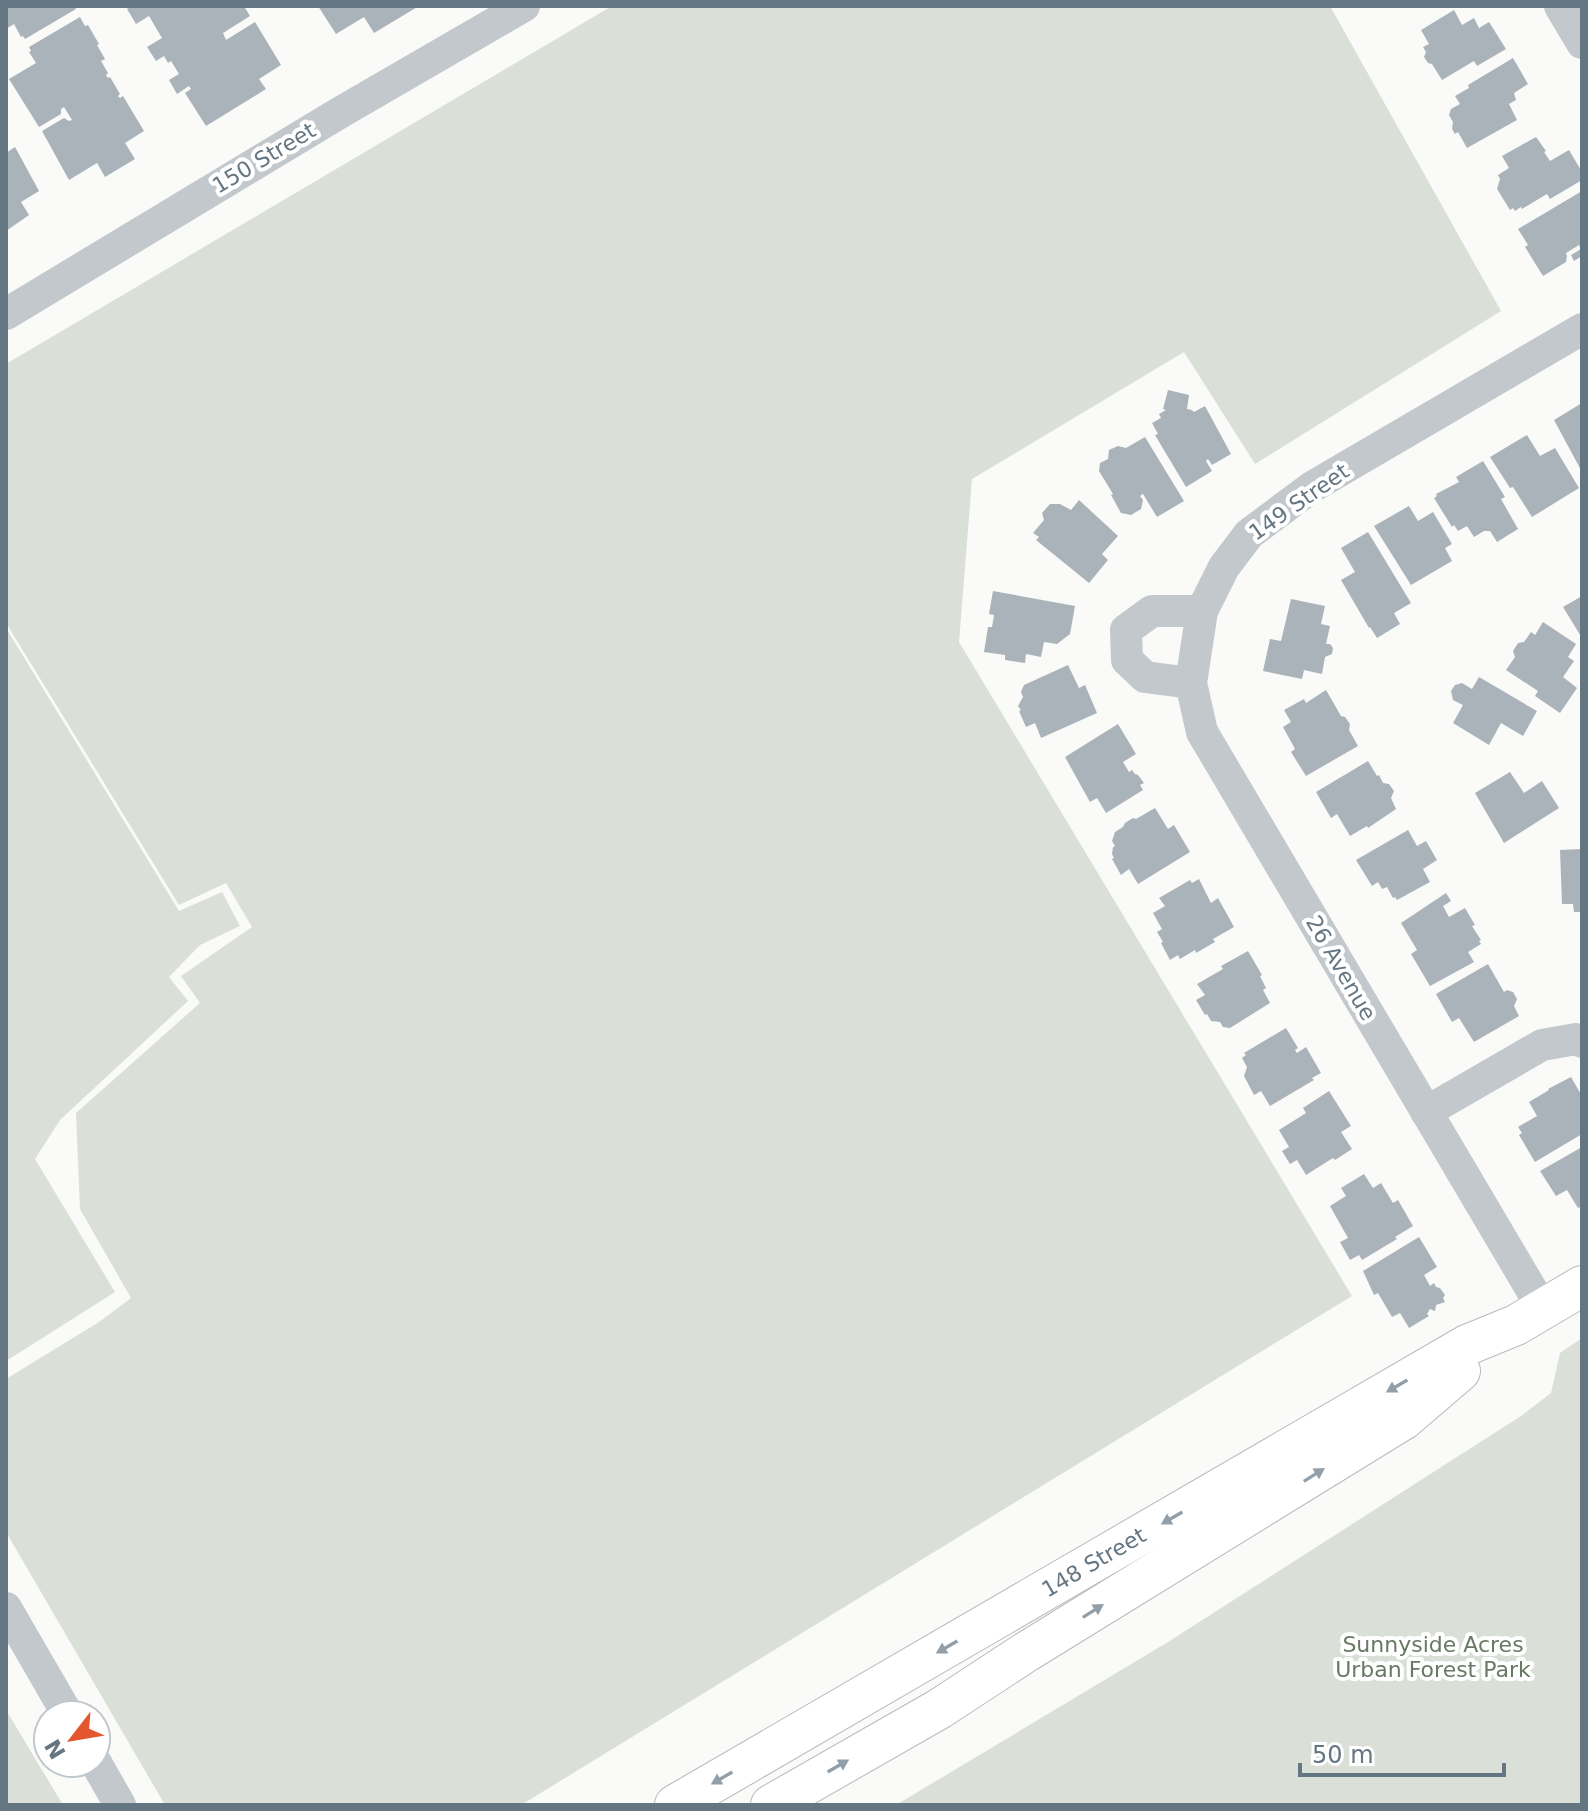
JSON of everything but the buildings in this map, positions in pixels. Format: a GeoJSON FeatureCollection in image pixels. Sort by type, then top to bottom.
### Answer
{"type":"FeatureCollection","features":[{"type":"Feature","properties":{"kind":"main road","name":"148 Street"},"geometry":{"type":"LineString","coordinates":[[675,1805],[1467,1345],[1529,1317],[1582,1286]]}},
{"type":"Feature","properties":{"kind":"main road","name":"148 Street"},"geometry":{"type":"LineString","coordinates":[[771,1805],[939,1709],[1404,1419],[1529,1317]]}},
{"type":"Feature","properties":{"kind":"street","name":"150 Street"},"geometry":{"type":"LineString","coordinates":[[6,314],[341,112],[524,6]]}},
{"type":"Feature","properties":{"kind":"street"},"geometry":{"type":"LineString","coordinates":[[1560,6],[1582,43]]}},
{"type":"Feature","properties":{"kind":"street","name":"149 Street"},"geometry":{"type":"LineString","coordinates":[[1202,611],[1224,567],[1249,534],[1312,487],[1582,329]]}},
{"type":"Feature","properties":{"kind":"street"},"geometry":{"type":"LineString","coordinates":[[1191,683],[1145,677],[1127,660],[1126,630],[1152,611],[1202,611]]}},
{"type":"Feature","properties":{"kind":"street","name":"26 Avenue"},"geometry":{"type":"LineString","coordinates":[[1202,611],[1191,683],[1202,732],[1426,1112],[1529,1317]]}},
{"type":"Feature","properties":{"kind":"street"},"geometry":{"type":"LineString","coordinates":[[1426,1112],[1542,1045],[1576,1039],[1582,1042]]}},
{"type":"Feature","properties":{"kind":"street"},"geometry":{"type":"LineString","coordinates":[[6,1608],[59,1699]]}},
{"type":"Feature","properties":{"kind":"street"},"geometry":{"type":"LineString","coordinates":[[105,1779],[120,1805]]}},
{"type":"Feature","properties":{"kind":"green space"},"geometry":{"type":"Polygon","coordinates":[[[612,6],[1330,6],[1501,311],[1255,464],[1184,352],[972,479],[959,642],[1352,1296],[521,1805],[165,1805],[112,1714],[112,1699],[103,1699],[6,1532],[6,1379],[99,1322],[131,1298],[80,1209],[76,1113],[200,1003],[181,976],[252,927],[226,883],[179,905],[6,623],[6,364],[612,6]]]}},
{"type":"Feature","properties":{"kind":"green space"},"geometry":{"type":"Polygon","coordinates":[[[6,628],[179,911],[222,892],[240,926],[200,945],[169,977],[188,1001],[60,1120],[35,1159],[115,1292],[6,1361],[6,628]]]}},
{"type":"Feature","properties":{"kind":"green space","name":"Sunnyside Acres Urban Forest Park"},"geometry":{"type":"Polygon","coordinates":[[[1582,1338],[1582,1805],[896,1805],[1168,1642],[1521,1416],[1551,1393],[1560,1353],[1582,1338]]]}},
{"type":"Feature","properties":{"kind":"green space"},"geometry":{"type":"Polygon","coordinates":[[[6,1710],[32,1753],[32,1779],[47,1779],[63,1805],[6,1805],[6,1710]]]}}]}
